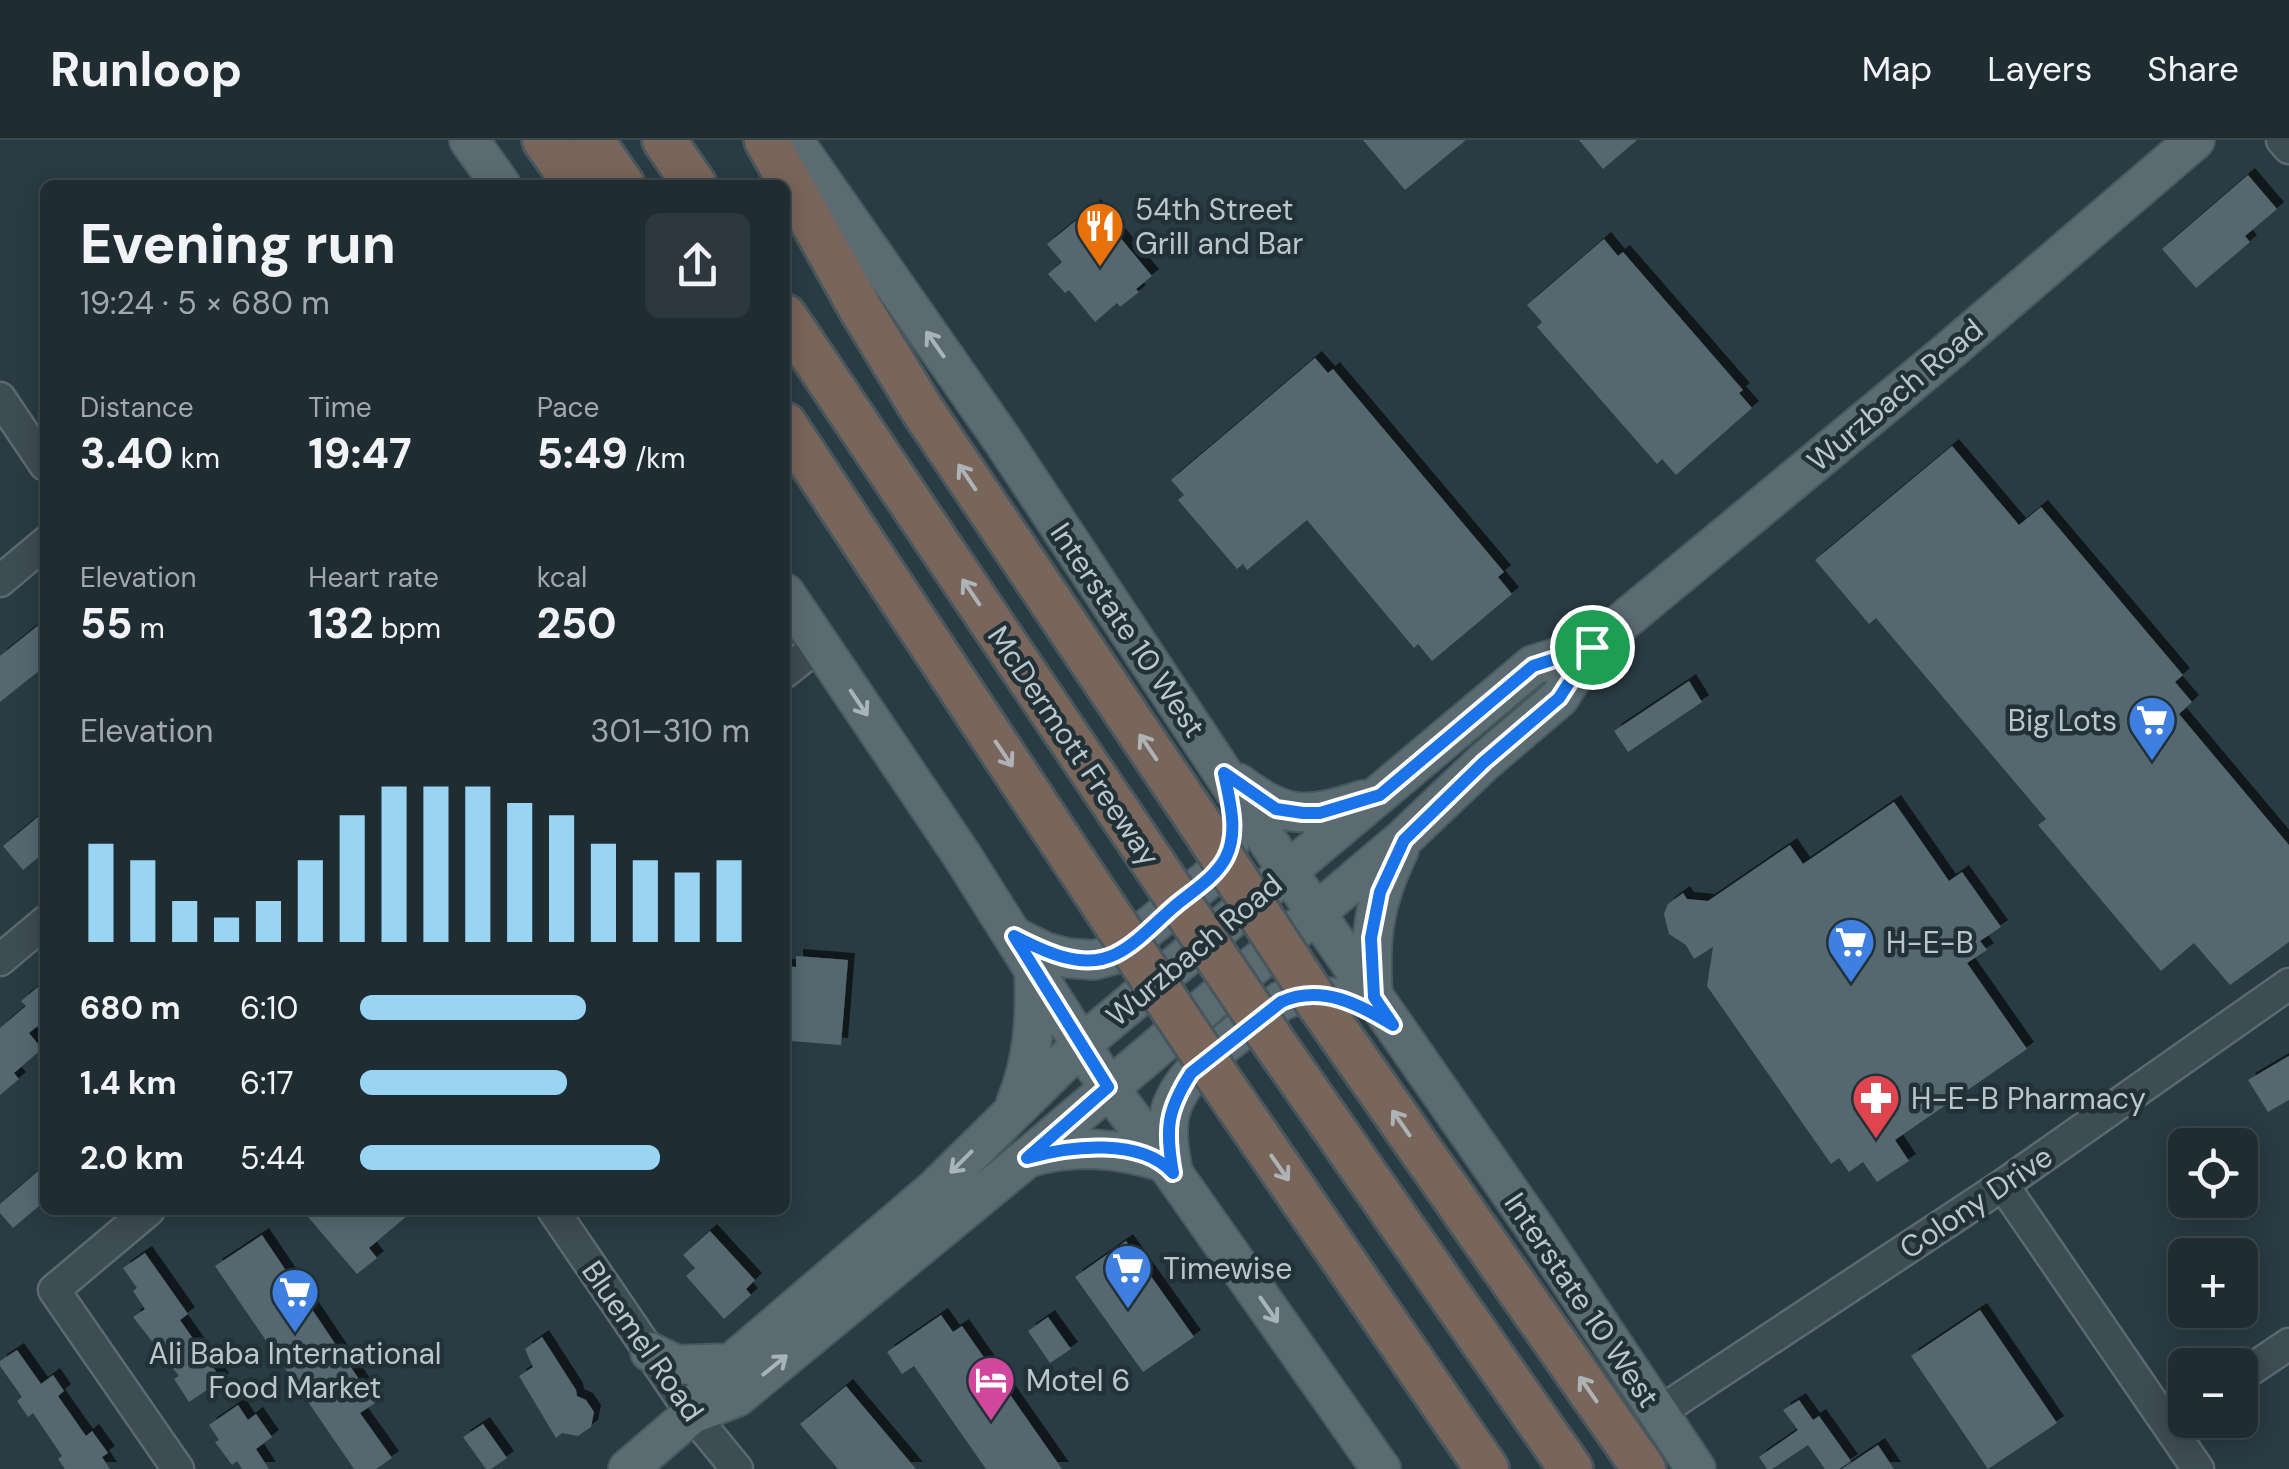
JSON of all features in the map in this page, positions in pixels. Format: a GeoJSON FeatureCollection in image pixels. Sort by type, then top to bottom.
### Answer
{"type":"FeatureCollection","features":[{"type":"Feature","properties":{"kind":"highway"},"geometry":{"type":"LineString","coordinates":[[544,140],[572,180]]}},
{"type":"Feature","properties":{"kind":"highway"},"geometry":{"type":"LineString","coordinates":[[592,140],[620,180]]}},
{"type":"Feature","properties":{"kind":"highway"},"geometry":{"type":"LineString","coordinates":[[664,140],[692,180]]}},
{"type":"Feature","properties":{"kind":"highway"},"geometry":{"type":"LineString","coordinates":[[766,140],[788,180]]}},
{"type":"Feature","properties":{"kind":"highway"},"geometry":{"type":"LineString","coordinates":[[790,183],[921,408],[1318,1005],[1644,1469]]}},
{"type":"Feature","properties":{"kind":"highway","name":"McDermott Freeway"},"geometry":{"type":"LineString","coordinates":[[790,323],[1275,1044],[1571,1469]]}},
{"type":"Feature","properties":{"kind":"highway","name":"McDermott Freeway"},"geometry":{"type":"LineString","coordinates":[[790,432],[1225,1088],[1487,1469]]}},
{"type":"Feature","properties":{"kind":"highway"},"geometry":{"type":"LineString","coordinates":[[790,468],[950,673]]}},
{"type":"Feature","properties":{"kind":"highway"},"geometry":{"type":"LineString","coordinates":[[1429,1264],[1608,1469]]}},
{"type":"Feature","properties":{"kind":"highway"},"geometry":{"type":"LineString","coordinates":[[1374,1304],[1454,1469]]}},
{"type":"Feature","properties":{"kind":"main road"},"geometry":{"type":"LineString","coordinates":[[469,140],[497,180]]}},
{"type":"Feature","properties":{"kind":"main road","name":"Interstate 10 West"},"geometry":{"type":"LineString","coordinates":[[793,140],[1002,441],[1316,915],[1696,1469]]}},
{"type":"Feature","properties":{"kind":"main road","name":"Wurzbach Road"},"geometry":{"type":"LineString","coordinates":[[692,1414],[736,1397],[1316,915],[1559,698],[1592,647],[1942,358],[2194,140]]}},
{"type":"Feature","properties":{"kind":"main road"},"geometry":{"type":"LineString","coordinates":[[790,600],[1014,936],[1108,1087],[1382,1469]]}},
{"type":"Feature","properties":{"kind":"main road","name":"Wurzbach Road"},"geometry":{"type":"LineString","coordinates":[[628,1469],[692,1414],[713,1379],[935,1189],[1080,1045],[1533,666],[1592,647]]}},
{"type":"Feature","properties":{"kind":"main road"},"geometry":{"type":"LineString","coordinates":[[1224,773],[1276,809],[1303,813],[1320,813],[1380,795]]}},
{"type":"Feature","properties":{"kind":"main road"},"geometry":{"type":"LineString","coordinates":[[1014,936],[1067,958],[1094,960],[1116,954],[1212,876],[1226,857],[1232,824],[1224,773]]}},
{"type":"Feature","properties":{"kind":"main road"},"geometry":{"type":"LineString","coordinates":[[1383,1011],[1371,962],[1374,915],[1404,840]]}},
{"type":"Feature","properties":{"kind":"main road"},"geometry":{"type":"LineString","coordinates":[[1012,1111],[1030,1054],[1034,968]]}},
{"type":"Feature","properties":{"kind":"main road"},"geometry":{"type":"LineString","coordinates":[[1168,1167],[1169,1114],[1191,1073],[1281,1002],[1296,995],[1344,999],[1383,1011]]}},
{"type":"Feature","properties":{"kind":"main road"},"geometry":{"type":"LineString","coordinates":[[1027,1158],[1054,1150],[1113,1148],[1168,1167]]}},
{"type":"Feature","properties":{"kind":"main road"},"geometry":{"type":"LineString","coordinates":[[650,1352],[678,1364],[732,1363]]}},
{"type":"Feature","properties":{"kind":"street"},"geometry":{"type":"LineString","coordinates":[[2282,140],[2289,148]]}},
{"type":"Feature","properties":{"kind":"street"},"geometry":{"type":"LineString","coordinates":[[0,398],[40,458]]}},
{"type":"Feature","properties":{"kind":"street"},"geometry":{"type":"LineString","coordinates":[[0,581],[40,547]]}},
{"type":"Feature","properties":{"kind":"street"},"geometry":{"type":"LineString","coordinates":[[790,668],[820,644]]}},
{"type":"Feature","properties":{"kind":"street"},"geometry":{"type":"LineString","coordinates":[[0,960],[40,926]]}},
{"type":"Feature","properties":{"kind":"street","name":"Colony Drive"},"geometry":{"type":"LineString","coordinates":[[1658,1413],[2002,1185],[2289,984]]}},
{"type":"Feature","properties":{"kind":"street"},"geometry":{"type":"LineString","coordinates":[[2002,1185],[2168,1409]]}},
{"type":"Feature","properties":{"kind":"street"},"geometry":{"type":"LineString","coordinates":[[143,1215],[54,1290],[178,1469]]}},
{"type":"Feature","properties":{"kind":"street","name":"Bluemel Road"},"geometry":{"type":"LineString","coordinates":[[555,1215],[692,1414],[736,1469]]}},
{"type":"Feature","properties":{"kind":"street"},"geometry":{"type":"LineString","coordinates":[[2258,1366],[2289,1344]]}},
{"type":"Feature","properties":{"kind":"street"},"geometry":{"type":"LineString","coordinates":[[2184,1438],[2198,1469]]}},
{"type":"Feature","properties":{"kind":"building"},"geometry":{"type":"Polygon","coordinates":[[[1363,140],[1466,140],[1405,190],[1363,140]]]}},
{"type":"Feature","properties":{"kind":"building"},"geometry":{"type":"Polygon","coordinates":[[[1579,140],[1637,140],[1603,169],[1579,140]]]}},
{"type":"Feature","properties":{"kind":"building"},"geometry":{"type":"Polygon","coordinates":[[[2248,175],[2277,209],[2245,236],[2250,242],[2196,288],[2162,249],[2248,175]]]}},
{"type":"Feature","properties":{"kind":"building","name":"54th Street Grill and Bar"},"geometry":{"type":"Polygon","coordinates":[[[1094,206],[1152,276],[1136,289],[1139,292],[1120,307],[1117,303],[1095,322],[1069,290],[1065,293],[1048,274],[1062,262],[1047,244],[1094,206]]]}},
{"type":"Feature","properties":{"kind":"building"},"geometry":{"type":"Polygon","coordinates":[[[1604,239],[1618,256],[1623,252],[1743,390],[1739,393],[1752,408],[1676,475],[1662,459],[1657,464],[1537,327],[1542,322],[1527,305],[1604,239]]]}},
{"type":"Feature","properties":{"kind":"building"},"geometry":{"type":"Polygon","coordinates":[[[1315,358],[1328,373],[1333,369],[1504,572],[1498,577],[1512,594],[1432,661],[1418,644],[1414,648],[1307,520],[1247,570],[1243,564],[1237,569],[1178,500],[1184,495],[1171,480],[1315,358]]]}},
{"type":"Feature","properties":{"kind":"building"},"geometry":{"type":"Polygon","coordinates":[[[1952,446],[2019,525],[2041,507],[2183,675],[2175,682],[2192,702],[2179,714],[2289,845],[2289,942],[2230,985],[2194,943],[2161,971],[2038,825],[2046,819],[1876,618],[1869,624],[1815,560],[1952,446]]]}},
{"type":"Feature","properties":{"kind":"building"},"geometry":{"type":"Polygon","coordinates":[[[40,624],[40,670],[0,702],[0,656],[40,624]]]}},
{"type":"Feature","properties":{"kind":"building"},"geometry":{"type":"Polygon","coordinates":[[[1689,681],[1702,702],[1628,752],[1614,731],[1689,681]]]}},
{"type":"Feature","properties":{"kind":"building","name":"H-E-B"},"geometry":{"type":"Polygon","coordinates":[[[1894,802],[1949,881],[1962,872],[2001,927],[1980,941],[1987,950],[1967,963],[2027,1049],[1895,1140],[1909,1161],[1877,1182],[1863,1162],[1849,1172],[1839,1158],[1831,1164],[1707,986],[1713,947],[1694,959],[1686,945],[1669,934],[1664,914],[1668,904],[1683,893],[1687,899],[1708,901],[1790,845],[1803,864],[1894,802]]]}},
{"type":"Feature","properties":{"kind":"building"},"geometry":{"type":"Polygon","coordinates":[[[40,815],[40,856],[23,870],[3,846],[40,815]]]}},
{"type":"Feature","properties":{"kind":"building"},"geometry":{"type":"Polygon","coordinates":[[[796,956],[848,960],[841,1045],[790,1041],[790,966],[796,967],[796,956]]]}},
{"type":"Feature","properties":{"kind":"building"},"geometry":{"type":"Polygon","coordinates":[[[40,985],[40,1024],[29,1033],[40,1051],[14,1073],[19,1079],[0,1095],[0,1028],[26,1006],[21,1001],[40,985]]]}},
{"type":"Feature","properties":{"kind":"building"},"geometry":{"type":"Polygon","coordinates":[[[2289,1056],[2289,1100],[2268,1112],[2248,1080],[2289,1056]]]}},
{"type":"Feature","properties":{"kind":"building"},"geometry":{"type":"Polygon","coordinates":[[[40,1169],[40,1205],[13,1228],[0,1213],[0,1204],[40,1169]]]}},
{"type":"Feature","properties":{"kind":"building"},"geometry":{"type":"Polygon","coordinates":[[[306,1215],[408,1215],[369,1248],[377,1258],[357,1274],[306,1215]]]}},
{"type":"Feature","properties":{"kind":"building"},"geometry":{"type":"Polygon","coordinates":[[[710,1231],[755,1280],[746,1289],[751,1295],[724,1319],[686,1276],[695,1268],[683,1255],[710,1231]]]}},
{"type":"Feature","properties":{"kind":"building","name":"Ali Baba International Food Market"},"geometry":{"type":"Polygon","coordinates":[[[262,1235],[375,1403],[360,1413],[392,1458],[376,1469],[354,1469],[215,1266],[262,1235]]]}},
{"type":"Feature","properties":{"kind":"building"},"geometry":{"type":"Polygon","coordinates":[[[1126,1241],[1194,1337],[1143,1372],[1075,1277],[1126,1241]]]}},
{"type":"Feature","properties":{"kind":"building"},"geometry":{"type":"Polygon","coordinates":[[[145,1253],[188,1314],[180,1320],[222,1380],[189,1402],[174,1379],[179,1376],[133,1317],[145,1309],[123,1268],[145,1253]]]}},
{"type":"Feature","properties":{"kind":"building"},"geometry":{"type":"Polygon","coordinates":[[[1980,1310],[2057,1423],[1988,1469],[1911,1356],[1980,1310]]]}},
{"type":"Feature","properties":{"kind":"building","name":"Motel 6"},"geometry":{"type":"Polygon","coordinates":[[[941,1315],[953,1332],[962,1326],[1062,1469],[986,1469],[914,1366],[902,1374],[887,1352],[941,1315]]]}},
{"type":"Feature","properties":{"kind":"building"},"geometry":{"type":"Polygon","coordinates":[[[1048,1317],[1071,1349],[1050,1363],[1028,1331],[1048,1317]]]}},
{"type":"Feature","properties":{"kind":"building"},"geometry":{"type":"Polygon","coordinates":[[[542,1337],[577,1396],[586,1400],[594,1412],[591,1427],[578,1436],[562,1433],[556,1438],[519,1376],[533,1367],[525,1349],[542,1337]]]}},
{"type":"Feature","properties":{"kind":"building"},"geometry":{"type":"Polygon","coordinates":[[[17,1350],[41,1384],[53,1375],[64,1391],[58,1396],[86,1436],[92,1431],[108,1453],[102,1457],[110,1469],[65,1469],[58,1459],[62,1456],[33,1413],[28,1417],[17,1401],[22,1397],[0,1366],[0,1361],[17,1350]]]}},
{"type":"Feature","properties":{"kind":"building"},"geometry":{"type":"Polygon","coordinates":[[[846,1386],[916,1469],[838,1469],[800,1424],[846,1386]]]}},
{"type":"Feature","properties":{"kind":"building"},"geometry":{"type":"Polygon","coordinates":[[[1799,1400],[1813,1420],[1819,1416],[1851,1461],[1839,1469],[1825,1469],[1808,1445],[1767,1469],[1759,1457],[1798,1430],[1783,1410],[1799,1400]]]}},
{"type":"Feature","properties":{"kind":"building"},"geometry":{"type":"Polygon","coordinates":[[[238,1405],[248,1420],[256,1414],[272,1437],[256,1449],[269,1469],[242,1469],[237,1461],[232,1465],[215,1442],[219,1440],[209,1425],[238,1405]]]}},
{"type":"Feature","properties":{"kind":"building"},"geometry":{"type":"Polygon","coordinates":[[[483,1424],[507,1458],[491,1469],[486,1469],[463,1437],[483,1424]]]}},
{"type":"Feature","properties":{"kind":"building"},"geometry":{"type":"Polygon","coordinates":[[[1878,1445],[1894,1469],[1842,1469],[1878,1445]]]}},
{"type":"Feature","properties":{"kind":"place","name":"54th Street Grill and Bar"},"geometry":{"type":"Point","coordinates":[1100,268]}},
{"type":"Feature","properties":{"kind":"place","name":"Big Lots"},"geometry":{"type":"Point","coordinates":[2152,762]}},
{"type":"Feature","properties":{"kind":"place","name":"H-E-B"},"geometry":{"type":"Point","coordinates":[1851,984]}},
{"type":"Feature","properties":{"kind":"place","name":"H-E-B Pharmacy"},"geometry":{"type":"Point","coordinates":[1876,1140]}},
{"type":"Feature","properties":{"kind":"place","name":"Timewise"},"geometry":{"type":"Point","coordinates":[1128,1310]}},
{"type":"Feature","properties":{"kind":"place","name":"Ali Baba International Food Market"},"geometry":{"type":"Point","coordinates":[295,1334]}},
{"type":"Feature","properties":{"kind":"place","name":"Motel 6"},"geometry":{"type":"Point","coordinates":[991,1422]}},
{"type":"Feature","properties":{"kind":"route"},"geometry":{"type":"LineString","coordinates":[[1592,647],[1559,698],[1484,762],[1404,840],[1380,892],[1371,938],[1374,997],[1393,1025],[1344,999],[1313,994],[1296,995],[1281,1002],[1191,1073],[1169,1114],[1168,1144],[1173,1173],[1164,1162],[1113,1148],[1069,1148],[1027,1158],[1108,1087],[1014,936],[1067,958],[1094,960],[1116,954],[1212,876],[1226,857],[1232,824],[1224,773],[1276,809],[1303,813],[1320,813],[1380,795],[1533,666],[1592,647]]}}]}
